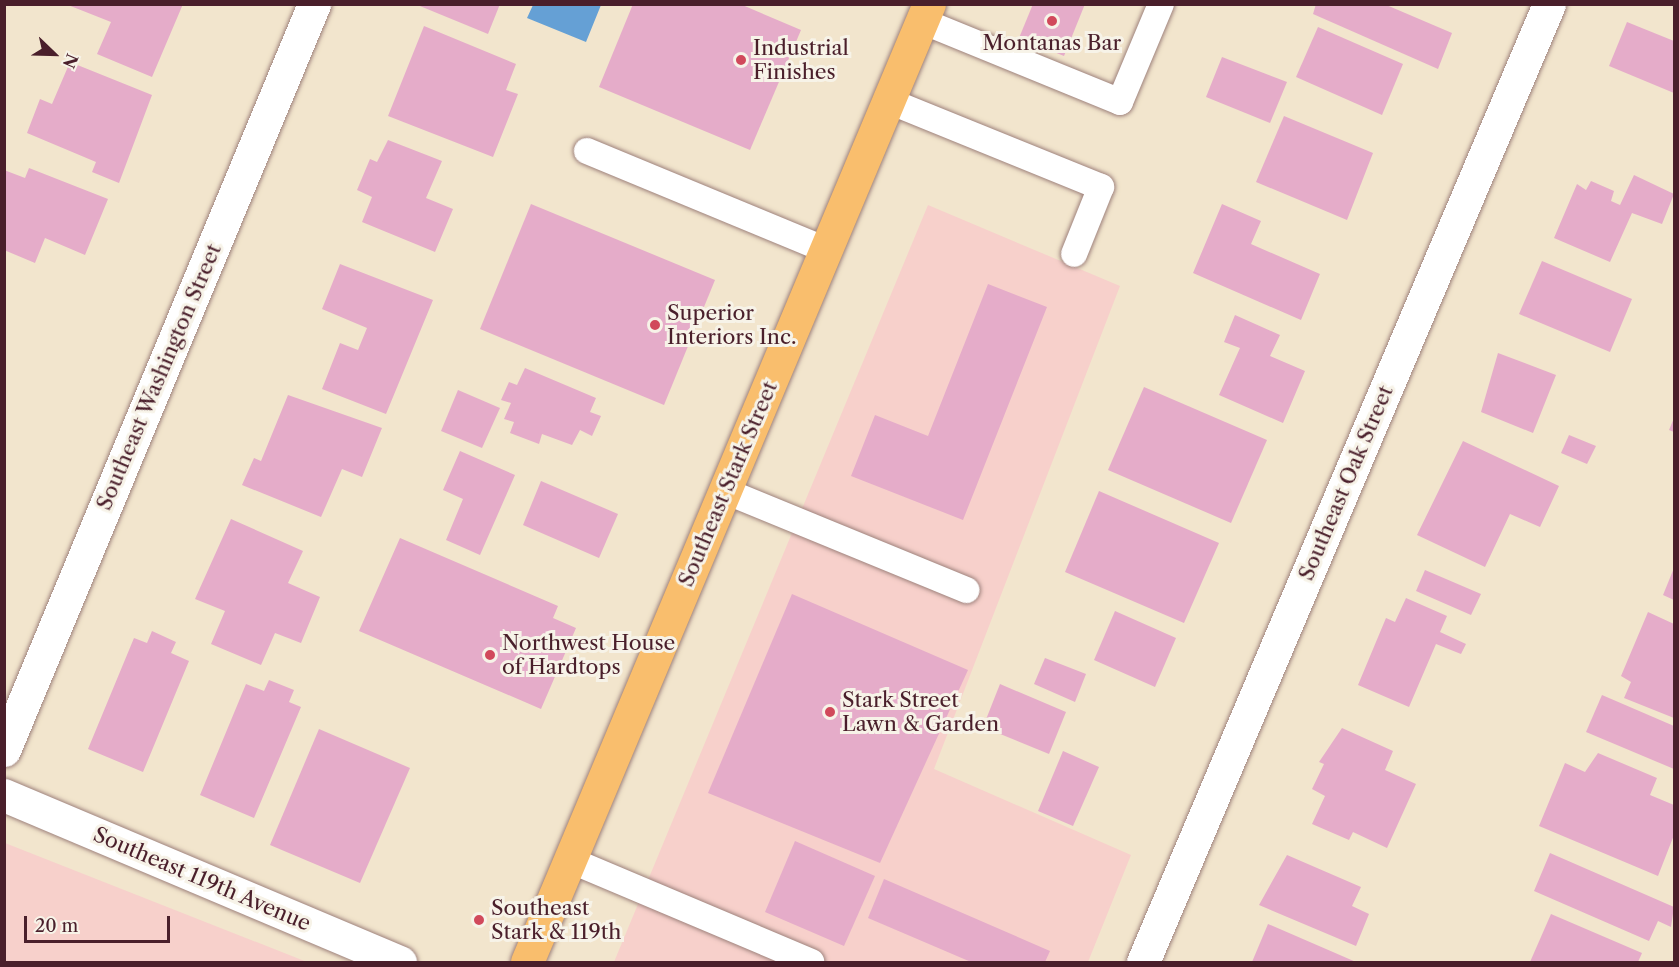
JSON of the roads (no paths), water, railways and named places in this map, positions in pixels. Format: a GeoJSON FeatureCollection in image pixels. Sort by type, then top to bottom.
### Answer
{"type":"FeatureCollection","features":[{"type":"Feature","properties":{"kind":"main road","name":"Southeast Stark Street"},"geometry":{"type":"LineString","coordinates":[[527,963],[889,100],[925,9]]}},
{"type":"Feature","properties":{"kind":"street","name":"Southeast Washington Street"},"geometry":{"type":"LineString","coordinates":[[4,750],[314,4]]}},
{"type":"Feature","properties":{"kind":"street","name":"Southeast Oak Street"},"geometry":{"type":"LineString","coordinates":[[1143,963],[1549,4]]}},
{"type":"Feature","properties":{"kind":"street","name":"Southeast 119th Avenue"},"geometry":{"type":"LineString","coordinates":[[4,795],[400,963]]}},
{"type":"Feature","properties":{"kind":"lane"},"geometry":{"type":"LineString","coordinates":[[925,9],[1120,102],[1161,4]]}},
{"type":"Feature","properties":{"kind":"lane"},"geometry":{"type":"LineString","coordinates":[[889,100],[1101,187],[1074,254]]}},
{"type":"Feature","properties":{"kind":"lane"},"geometry":{"type":"LineString","coordinates":[[587,151],[826,250]]}},
{"type":"Feature","properties":{"kind":"lane"},"geometry":{"type":"LineString","coordinates":[[725,491],[966,590]]}},
{"type":"Feature","properties":{"kind":"lane"},"geometry":{"type":"LineString","coordinates":[[570,860],[811,963]]}},
{"type":"Feature","properties":{"kind":"water"},"geometry":{"type":"Polygon","coordinates":[[[533,4],[601,5],[586,42],[527,18],[533,4]]]}},
{"type":"Feature","properties":{"kind":"place","name":"Montanas Bar"},"geometry":{"type":"Point","coordinates":[1052,21]}},
{"type":"Feature","properties":{"kind":"place","name":"Industrial Finishes"},"geometry":{"type":"Point","coordinates":[741,60]}},
{"type":"Feature","properties":{"kind":"place","name":"Superior Interiors Inc."},"geometry":{"type":"Point","coordinates":[655,325]}},
{"type":"Feature","properties":{"kind":"place","name":"Northwest House of Hardtops"},"geometry":{"type":"Point","coordinates":[490,655]}},
{"type":"Feature","properties":{"kind":"place","name":"Stark Street Lawn & Garden"},"geometry":{"type":"Point","coordinates":[830,712]}},
{"type":"Feature","properties":{"kind":"place","name":"Southeast Stark & 119th"},"geometry":{"type":"Point","coordinates":[479,920]}}]}
